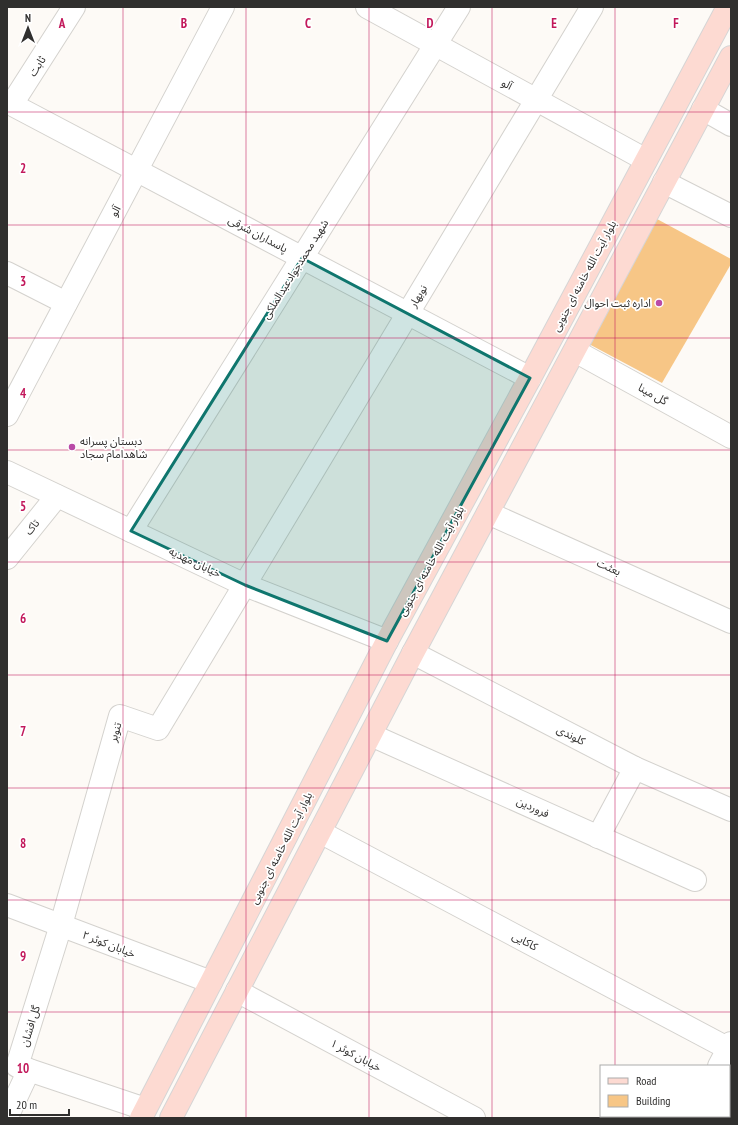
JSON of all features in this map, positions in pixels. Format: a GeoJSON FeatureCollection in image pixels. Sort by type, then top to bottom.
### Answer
{"type":"FeatureCollection","features":[{"type":"Feature","properties":{"kind":"main road","name":"بلوار آیت الله خامنه ای جنوبی"},"geometry":{"type":"LineString","coordinates":[[143,1114],[387,641],[530,378],[728,7]]}},
{"type":"Feature","properties":{"kind":"main road"},"geometry":{"type":"LineString","coordinates":[[171,1118],[414,653],[731,57]]}},
{"type":"Feature","properties":{"kind":"main road"},"geometry":{"type":"LineString","coordinates":[[387,641],[414,653]]}},
{"type":"Feature","properties":{"kind":"street","name":"ثابت"},"geometry":{"type":"LineString","coordinates":[[9,103],[74,7]]}},
{"type":"Feature","properties":{"kind":"street","name":"آلو"},"geometry":{"type":"LineString","coordinates":[[7,415],[223,7]]}},
{"type":"Feature","properties":{"kind":"street","name":"آلو"},"geometry":{"type":"LineString","coordinates":[[367,7],[646,160]]}},
{"type":"Feature","properties":{"kind":"street","name":"شهید محمدجوادعبدالملکی"},"geometry":{"type":"LineString","coordinates":[[132,532],[459,7]]}},
{"type":"Feature","properties":{"kind":"street","name":"نوبهار"},"geometry":{"type":"LineString","coordinates":[[245,585],[592,7]]}},
{"type":"Feature","properties":{"kind":"street","name":"پاسداران شرقی"},"geometry":{"type":"LineString","coordinates":[[9,103],[530,378]]}},
{"type":"Feature","properties":{"kind":"street"},"geometry":{"type":"LineString","coordinates":[[703,109],[731,125]]}},
{"type":"Feature","properties":{"kind":"street"},"geometry":{"type":"LineString","coordinates":[[664,182],[731,216]]}},
{"type":"Feature","properties":{"kind":"street"},"geometry":{"type":"LineString","coordinates":[[7,273],[66,303]]}},
{"type":"Feature","properties":{"kind":"street","name":"گل مینا"},"geometry":{"type":"LineString","coordinates":[[575,351],[731,436]]}},
{"type":"Feature","properties":{"kind":"street","name":"خیابان مهدیه"},"geometry":{"type":"LineString","coordinates":[[7,472],[245,585],[387,641]]}},
{"type":"Feature","properties":{"kind":"street","name":"تاک"},"geometry":{"type":"LineString","coordinates":[[7,558],[57,496]]}},
{"type":"Feature","properties":{"kind":"street","name":"بعثت"},"geometry":{"type":"LineString","coordinates":[[488,513],[731,622]]}},
{"type":"Feature","properties":{"kind":"street","name":"تنوبر"},"geometry":{"type":"LineString","coordinates":[[61,926],[120,716],[158,729],[245,585]]}},
{"type":"Feature","properties":{"kind":"street","name":"کلوندی"},"geometry":{"type":"LineString","coordinates":[[414,653],[635,768],[731,810]]}},
{"type":"Feature","properties":{"kind":"street","name":"فروردین"},"geometry":{"type":"LineString","coordinates":[[371,735],[695,880]]}},
{"type":"Feature","properties":{"kind":"street"},"geometry":{"type":"LineString","coordinates":[[598,837],[635,768]]}},
{"type":"Feature","properties":{"kind":"street","name":"کاکایی"},"geometry":{"type":"LineString","coordinates":[[320,832],[727,1052]]}},
{"type":"Feature","properties":{"kind":"street","name":"خیابان کوثر ۲"},"geometry":{"type":"LineString","coordinates":[[7,905],[211,982]]}},
{"type":"Feature","properties":{"kind":"street","name":"گل افشان"},"geometry":{"type":"LineString","coordinates":[[61,926],[17,1066],[20,1080],[143,1114]]}},
{"type":"Feature","properties":{"kind":"street","name":"خیابان کوثر ۱"},"geometry":{"type":"LineString","coordinates":[[237,991],[474,1118]]}},
{"type":"Feature","properties":{"kind":"street"},"geometry":{"type":"LineString","coordinates":[[7,1118],[20,1080]]}},
{"type":"Feature","properties":{"kind":"highlighted area"},"geometry":{"type":"Polygon","coordinates":[[[302,258],[530,378],[387,641],[245,585],[131,531],[302,258]]]}},
{"type":"Feature","properties":{"kind":"building","name":"اداره ثبت احوال"},"geometry":{"type":"Polygon","coordinates":[[[657,219],[731,259],[731,264],[662,383],[587,343],[657,219]]]}},
{"type":"Feature","properties":{"kind":"place","name":"اداره ثبت احوال"},"geometry":{"type":"Point","coordinates":[659,303]}},
{"type":"Feature","properties":{"kind":"place","name":"دبستان پسرانه شاهدامام سجاد"},"geometry":{"type":"Point","coordinates":[72,447]}}]}
